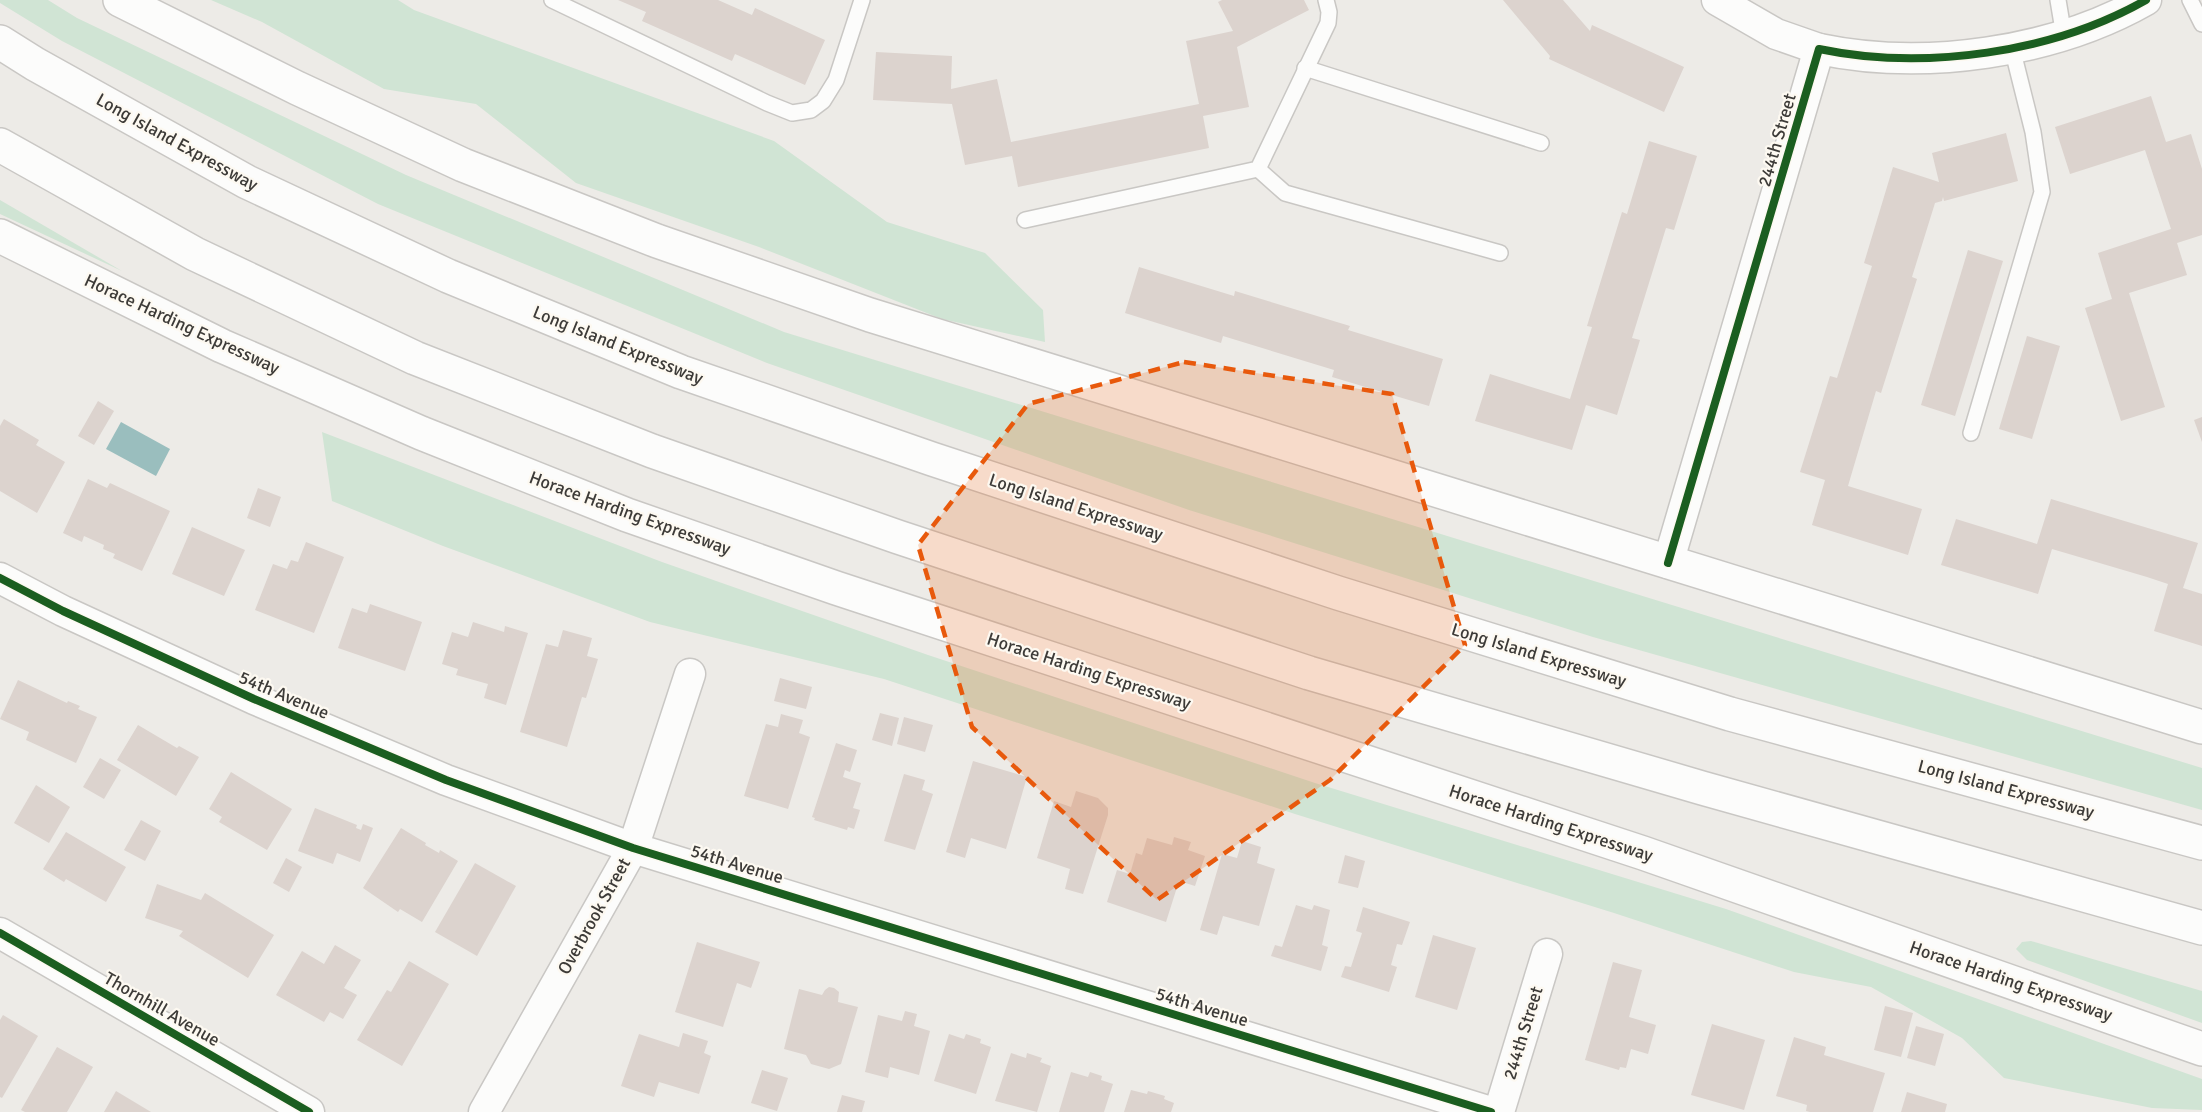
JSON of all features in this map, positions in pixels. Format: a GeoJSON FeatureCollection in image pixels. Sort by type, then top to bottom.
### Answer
{"type":"FeatureCollection","features":[{"type":"Feature","properties":{"kind":"main road"},"geometry":{"type":"LineString","coordinates":[[120,0],[297,88],[463,165],[657,241],[870,315],[2202,727]]}},
{"type":"Feature","properties":{"kind":"main road","name":"Long Island Expressway"},"geometry":{"type":"LineString","coordinates":[[0,42],[34,64],[247,182],[448,276],[681,372],[932,459],[1338,594],[1731,714],[2202,843]]}},
{"type":"Feature","properties":{"kind":"main road"},"geometry":{"type":"LineString","coordinates":[[0,145],[195,254],[416,358],[674,459],[909,541],[1309,673],[1702,788],[2202,928]]}},
{"type":"Feature","properties":{"kind":"main road","name":"Horace Harding Expressway"},"geometry":{"type":"LineString","coordinates":[[0,236],[243,355],[421,433],[627,515],[836,588],[1643,853],[2202,1049]]}},
{"type":"Feature","properties":{"kind":"street"},"geometry":{"type":"LineString","coordinates":[[1717,0],[1776,34],[1819,49],[1876,58],[1926,59],[2012,48],[2064,36],[2105,20],[2146,0]]}},
{"type":"Feature","properties":{"kind":"street","name":"244th Street"},"geometry":{"type":"LineString","coordinates":[[1668,563],[1819,49]]}},
{"type":"Feature","properties":{"kind":"street","name":"54th Avenue"},"geometry":{"type":"LineString","coordinates":[[0,578],[63,611],[265,703],[446,780],[633,848],[1491,1112]]}},
{"type":"Feature","properties":{"kind":"street","name":"Overbrook Street"},"geometry":{"type":"LineString","coordinates":[[484,1112],[633,848],[690,674]]}},
{"type":"Feature","properties":{"kind":"street","name":"Thornhill Avenue"},"geometry":{"type":"LineString","coordinates":[[0,933],[309,1112]]}},
{"type":"Feature","properties":{"kind":"street","name":"244th Street"},"geometry":{"type":"LineString","coordinates":[[1499,1112],[1547,954]]}},
{"type":"Feature","properties":{"kind":"lane"},"geometry":{"type":"LineString","coordinates":[[552,0],[792,113],[811,110],[823,101],[836,80],[862,0]]}},
{"type":"Feature","properties":{"kind":"lane"},"geometry":{"type":"LineString","coordinates":[[1258,170],[1328,23],[1329,12],[1326,0]]}},
{"type":"Feature","properties":{"kind":"lane"},"geometry":{"type":"LineString","coordinates":[[2058,0],[2064,36]]}},
{"type":"Feature","properties":{"kind":"lane"},"geometry":{"type":"LineString","coordinates":[[2190,0],[2202,24]]}},
{"type":"Feature","properties":{"kind":"lane"},"geometry":{"type":"LineString","coordinates":[[1971,433],[2042,192],[2033,132],[2012,48]]}},
{"type":"Feature","properties":{"kind":"lane"},"geometry":{"type":"LineString","coordinates":[[1305,68],[1541,143]]}},
{"type":"Feature","properties":{"kind":"lane"},"geometry":{"type":"LineString","coordinates":[[1025,220],[1258,170]]}},
{"type":"Feature","properties":{"kind":"lane"},"geometry":{"type":"LineString","coordinates":[[1258,170],[1285,193],[1500,253]]}},
{"type":"Feature","properties":{"kind":"highlighted area"},"geometry":{"type":"Polygon","coordinates":[[[1184,362],[1392,394],[1465,645],[1330,780],[1157,900],[972,727],[918,545],[1028,404],[1184,362]]]}},
{"type":"Feature","properties":{"kind":"green space"},"geometry":{"type":"Polygon","coordinates":[[[0,0],[48,0],[77,18],[406,175],[784,332],[2202,768],[2202,810],[1593,637],[1189,510],[767,363],[378,204],[62,41],[0,3],[0,0]]]}},
{"type":"Feature","properties":{"kind":"green space"},"geometry":{"type":"Polygon","coordinates":[[[211,0],[398,0],[414,10],[774,141],[887,222],[985,253],[1043,310],[1045,342],[942,319],[759,247],[576,183],[476,104],[384,89],[262,22],[211,0]]]}},
{"type":"Feature","properties":{"kind":"green space"},"geometry":{"type":"Polygon","coordinates":[[[0,200],[122,271],[0,214],[0,200]]]}},
{"type":"Feature","properties":{"kind":"green space"},"geometry":{"type":"Polygon","coordinates":[[[322,432],[662,562],[928,655],[1315,783],[1726,909],[2202,1079],[2202,1110],[2152,1108],[2004,1078],[1962,1038],[1871,987],[1794,972],[1614,913],[1295,814],[884,679],[650,622],[443,546],[332,501],[322,432]]]}},
{"type":"Feature","properties":{"kind":"green space"},"geometry":{"type":"Polygon","coordinates":[[[2031,941],[2202,991],[2202,1023],[2027,960],[2016,949],[2022,942],[2031,941]]]}},
{"type":"Feature","properties":{"kind":"water"},"geometry":{"type":"Polygon","coordinates":[[[121,422],[170,449],[156,476],[106,449],[121,422]]]}},
{"type":"Feature","properties":{"kind":"building"},"geometry":{"type":"Polygon","coordinates":[[[618,0],[718,0],[752,15],[755,8],[825,40],[805,85],[735,54],[732,61],[642,21],[646,12],[618,0]]]}},
{"type":"Feature","properties":{"kind":"building"},"geometry":{"type":"Polygon","coordinates":[[[1222,0],[1304,0],[1309,10],[1237,47],[1249,107],[1203,116],[1209,148],[1018,187],[1012,156],[965,165],[952,104],[873,100],[876,52],[952,56],[951,89],[997,79],[1011,142],[1199,104],[1186,41],[1233,31],[1218,2],[1222,0]]]}},
{"type":"Feature","properties":{"kind":"building"},"geometry":{"type":"Polygon","coordinates":[[[1503,0],[1563,0],[1590,31],[1592,25],[1684,67],[1664,112],[1549,59],[1550,56],[1503,0]]]}},
{"type":"Feature","properties":{"kind":"building"},"geometry":{"type":"Polygon","coordinates":[[[2151,96],[2166,142],[2191,134],[2202,169],[2202,235],[2177,243],[2187,275],[2129,293],[2165,407],[2121,421],[2085,308],[2112,299],[2098,253],[2171,229],[2145,150],[2070,174],[2055,127],[2151,96]]]}},
{"type":"Feature","properties":{"kind":"building"},"geometry":{"type":"Polygon","coordinates":[[[2006,133],[2018,181],[1944,201],[1943,197],[1942,201],[1935,203],[1912,277],[1917,279],[1881,393],[1876,391],[1848,486],[1922,509],[1908,555],[1812,525],[1825,480],[1800,472],[1830,376],[1837,378],[1872,266],[1864,263],[1893,167],[1939,182],[1932,153],[2006,133]]]}},
{"type":"Feature","properties":{"kind":"building"},"geometry":{"type":"Polygon","coordinates":[[[1649,141],[1697,156],[1674,230],[1666,228],[1632,338],[1640,340],[1617,415],[1586,405],[1572,450],[1475,421],[1490,374],[1570,399],[1592,327],[1587,326],[1622,212],[1627,214],[1649,141]]]}},
{"type":"Feature","properties":{"kind":"building"},"geometry":{"type":"Polygon","coordinates":[[[1968,250],[2003,261],[1955,416],[1921,405],[1968,250]]]}},
{"type":"Feature","properties":{"kind":"building"},"geometry":{"type":"Polygon","coordinates":[[[1139,267],[1234,296],[1235,291],[1350,326],[1348,330],[1443,359],[1429,406],[1332,377],[1334,370],[1223,336],[1221,343],[1125,313],[1139,267]]]}},
{"type":"Feature","properties":{"kind":"building"},"geometry":{"type":"Polygon","coordinates":[[[2027,336],[2060,346],[2032,439],[1999,429],[2027,336]]]}},
{"type":"Feature","properties":{"kind":"building"},"geometry":{"type":"Polygon","coordinates":[[[98,401],[114,411],[94,445],[78,436],[98,401]]]}},
{"type":"Feature","properties":{"kind":"building"},"geometry":{"type":"Polygon","coordinates":[[[2202,417],[2202,442],[2194,420],[2202,417]]]}},
{"type":"Feature","properties":{"kind":"building"},"geometry":{"type":"Polygon","coordinates":[[[4,419],[39,440],[36,445],[65,462],[37,513],[0,491],[0,426],[4,419]]]}},
{"type":"Feature","properties":{"kind":"building"},"geometry":{"type":"Polygon","coordinates":[[[88,479],[107,488],[110,483],[170,511],[142,571],[113,558],[115,554],[103,549],[104,545],[84,536],[82,542],[63,533],[88,479]]]}},
{"type":"Feature","properties":{"kind":"building"},"geometry":{"type":"Polygon","coordinates":[[[258,488],[281,497],[270,527],[247,518],[258,488]]]}},
{"type":"Feature","properties":{"kind":"building"},"geometry":{"type":"Polygon","coordinates":[[[2051,499],[2198,543],[2183,588],[2202,594],[2202,646],[2154,631],[2168,584],[2147,577],[2052,549],[2038,594],[1941,565],[1956,519],[2037,544],[2051,499]]]}},
{"type":"Feature","properties":{"kind":"building"},"geometry":{"type":"Polygon","coordinates":[[[192,527],[245,550],[224,596],[172,574],[192,527]]]}},
{"type":"Feature","properties":{"kind":"building"},"geometry":{"type":"Polygon","coordinates":[[[306,542],[344,557],[314,633],[255,610],[273,564],[287,569],[291,560],[298,562],[306,542]]]}},
{"type":"Feature","properties":{"kind":"building"},"geometry":{"type":"Polygon","coordinates":[[[370,604],[422,622],[405,671],[338,648],[352,608],[367,613],[370,604]]]}},
{"type":"Feature","properties":{"kind":"building"},"geometry":{"type":"Polygon","coordinates":[[[473,622],[504,632],[505,626],[528,633],[506,705],[484,698],[488,684],[456,675],[458,669],[442,664],[452,632],[468,637],[473,622]]]}},
{"type":"Feature","properties":{"kind":"building"},"geometry":{"type":"Polygon","coordinates":[[[563,630],[592,638],[587,656],[598,659],[586,698],[582,697],[567,747],[520,732],[546,644],[558,647],[563,630]]]}},
{"type":"Feature","properties":{"kind":"building"},"geometry":{"type":"Polygon","coordinates":[[[780,678],[812,687],[806,709],[774,701],[780,678]]]}},
{"type":"Feature","properties":{"kind":"building"},"geometry":{"type":"Polygon","coordinates":[[[18,680],[67,703],[68,701],[80,706],[78,709],[97,717],[76,763],[26,740],[29,732],[0,719],[18,680]]]}},
{"type":"Feature","properties":{"kind":"building"},"geometry":{"type":"Polygon","coordinates":[[[880,713],[899,718],[892,746],[872,740],[880,713]]]}},
{"type":"Feature","properties":{"kind":"building"},"geometry":{"type":"Polygon","coordinates":[[[781,714],[803,720],[799,733],[810,737],[788,809],[744,796],[766,724],[778,727],[781,714]]]}},
{"type":"Feature","properties":{"kind":"building"},"geometry":{"type":"Polygon","coordinates":[[[904,717],[933,725],[925,752],[897,744],[904,717]]]}},
{"type":"Feature","properties":{"kind":"building"},"geometry":{"type":"Polygon","coordinates":[[[138,725],[177,748],[179,746],[199,757],[176,796],[117,760],[138,725]]]}},
{"type":"Feature","properties":{"kind":"building"},"geometry":{"type":"Polygon","coordinates":[[[836,743],[857,750],[850,772],[845,770],[843,777],[861,783],[853,808],[860,810],[854,829],[848,827],[847,830],[814,820],[815,818],[812,817],[836,743]]]}},
{"type":"Feature","properties":{"kind":"building"},"geometry":{"type":"Polygon","coordinates":[[[100,758],[121,770],[104,799],[83,787],[100,758]]]}},
{"type":"Feature","properties":{"kind":"building"},"geometry":{"type":"Polygon","coordinates":[[[973,761],[1027,777],[1006,849],[971,838],[965,858],[946,852],[973,761]]]}},
{"type":"Feature","properties":{"kind":"building"},"geometry":{"type":"Polygon","coordinates":[[[231,772],[292,809],[267,850],[219,822],[222,817],[209,809],[231,772]]]}},
{"type":"Feature","properties":{"kind":"building"},"geometry":{"type":"Polygon","coordinates":[[[904,774],[925,780],[922,790],[933,794],[915,850],[884,841],[904,774]]]}},
{"type":"Feature","properties":{"kind":"building"},"geometry":{"type":"Polygon","coordinates":[[[36,785],[70,807],[49,843],[14,823],[36,785]]]}},
{"type":"Feature","properties":{"kind":"building"},"geometry":{"type":"Polygon","coordinates":[[[1076,791],[1098,798],[1108,808],[1108,815],[1083,894],[1065,889],[1070,869],[1037,858],[1054,801],[1071,807],[1076,791]]]}},
{"type":"Feature","properties":{"kind":"building"},"geometry":{"type":"Polygon","coordinates":[[[315,808],[357,825],[356,828],[361,830],[363,824],[373,828],[360,862],[337,853],[333,864],[298,851],[315,808]]]}},
{"type":"Feature","properties":{"kind":"building"},"geometry":{"type":"Polygon","coordinates":[[[141,820],[161,831],[145,861],[124,850],[141,820]]]}},
{"type":"Feature","properties":{"kind":"building"},"geometry":{"type":"Polygon","coordinates":[[[401,828],[426,843],[425,845],[439,853],[440,850],[458,861],[422,922],[400,909],[398,912],[363,888],[401,828]]]}},
{"type":"Feature","properties":{"kind":"building"},"geometry":{"type":"Polygon","coordinates":[[[66,832],[126,867],[106,902],[66,879],[64,882],[43,869],[66,832]]]}},
{"type":"Feature","properties":{"kind":"building"},"geometry":{"type":"Polygon","coordinates":[[[1174,837],[1191,842],[1188,850],[1205,856],[1195,886],[1179,881],[1166,922],[1107,902],[1117,870],[1130,874],[1136,853],[1142,855],[1147,838],[1172,845],[1174,837]]]}},
{"type":"Feature","properties":{"kind":"building"},"geometry":{"type":"Polygon","coordinates":[[[1242,841],[1261,847],[1257,863],[1275,869],[1259,926],[1223,916],[1217,935],[1200,930],[1222,854],[1237,858],[1242,841]]]}},
{"type":"Feature","properties":{"kind":"building"},"geometry":{"type":"Polygon","coordinates":[[[1345,855],[1365,861],[1358,888],[1338,883],[1345,855]]]}},
{"type":"Feature","properties":{"kind":"building"},"geometry":{"type":"Polygon","coordinates":[[[286,858],[302,867],[289,892],[273,883],[286,858]]]}},
{"type":"Feature","properties":{"kind":"building"},"geometry":{"type":"Polygon","coordinates":[[[475,863],[516,886],[477,956],[435,932],[475,863]]]}},
{"type":"Feature","properties":{"kind":"building"},"geometry":{"type":"Polygon","coordinates":[[[157,884],[201,900],[205,893],[274,935],[248,978],[179,936],[183,931],[145,918],[157,884]]]}},
{"type":"Feature","properties":{"kind":"building"},"geometry":{"type":"Polygon","coordinates":[[[1296,905],[1312,910],[1314,905],[1330,910],[1322,945],[1328,947],[1321,971],[1271,956],[1275,945],[1282,947],[1296,905]]]}},
{"type":"Feature","properties":{"kind":"building"},"geometry":{"type":"Polygon","coordinates":[[[1363,907],[1410,922],[1402,945],[1397,944],[1391,965],[1397,967],[1389,992],[1341,977],[1345,966],[1351,967],[1362,933],[1356,931],[1363,907]]]}},
{"type":"Feature","properties":{"kind":"building"},"geometry":{"type":"Polygon","coordinates":[[[1433,935],[1476,948],[1457,1010],[1415,997],[1433,935]]]}},
{"type":"Feature","properties":{"kind":"building"},"geometry":{"type":"Polygon","coordinates":[[[697,942],[760,962],[751,988],[737,983],[723,1027],[675,1012],[697,942]]]}},
{"type":"Feature","properties":{"kind":"building"},"geometry":{"type":"Polygon","coordinates":[[[335,945],[361,960],[344,988],[357,995],[343,1019],[330,1012],[324,1022],[276,995],[302,951],[324,964],[335,945]]]}},
{"type":"Feature","properties":{"kind":"building"},"geometry":{"type":"Polygon","coordinates":[[[409,961],[449,984],[402,1066],[357,1040],[387,990],[391,992],[409,961]]]}},
{"type":"Feature","properties":{"kind":"building"},"geometry":{"type":"Polygon","coordinates":[[[1613,962],[1642,970],[1629,1017],[1656,1025],[1648,1054],[1631,1049],[1626,1068],[1620,1067],[1619,1070],[1585,1060],[1613,962]]]}},
{"type":"Feature","properties":{"kind":"building"},"geometry":{"type":"Polygon","coordinates":[[[829,987],[839,992],[838,1002],[858,1007],[841,1064],[829,1069],[811,1064],[806,1055],[784,1049],[799,989],[822,995],[829,987]]]}},
{"type":"Feature","properties":{"kind":"building"},"geometry":{"type":"Polygon","coordinates":[[[1885,1006],[1913,1013],[1901,1057],[1874,1050],[1885,1006]]]}},
{"type":"Feature","properties":{"kind":"building"},"geometry":{"type":"Polygon","coordinates":[[[905,1011],[917,1014],[914,1026],[930,1031],[919,1075],[890,1067],[888,1078],[865,1072],[878,1015],[902,1021],[905,1011]]]}},
{"type":"Feature","properties":{"kind":"building"},"geometry":{"type":"Polygon","coordinates":[[[3,1015],[38,1036],[2,1098],[0,1097],[0,1020],[3,1015]]]}},
{"type":"Feature","properties":{"kind":"building"},"geometry":{"type":"Polygon","coordinates":[[[1712,1024],[1765,1040],[1744,1110],[1691,1095],[1712,1024]]]}},
{"type":"Feature","properties":{"kind":"building"},"geometry":{"type":"Polygon","coordinates":[[[1916,1026],[1944,1034],[1935,1066],[1907,1058],[1916,1026]]]}},
{"type":"Feature","properties":{"kind":"building"},"geometry":{"type":"Polygon","coordinates":[[[683,1033],[708,1041],[704,1053],[711,1056],[699,1094],[659,1082],[654,1097],[621,1086],[639,1034],[679,1047],[683,1033]]]}},
{"type":"Feature","properties":{"kind":"building"},"geometry":{"type":"Polygon","coordinates":[[[949,1034],[964,1039],[966,1034],[981,1039],[980,1043],[991,1047],[976,1094],[934,1081],[949,1034]]]}},
{"type":"Feature","properties":{"kind":"building"},"geometry":{"type":"Polygon","coordinates":[[[1794,1037],[1826,1047],[1824,1055],[1885,1073],[1873,1112],[1810,1112],[1806,1111],[1807,1105],[1776,1096],[1794,1037]]]}},
{"type":"Feature","properties":{"kind":"building"},"geometry":{"type":"Polygon","coordinates":[[[57,1047],[93,1067],[67,1112],[25,1112],[21,1110],[57,1047]]]}},
{"type":"Feature","properties":{"kind":"building"},"geometry":{"type":"Polygon","coordinates":[[[1011,1053],[1026,1058],[1027,1053],[1042,1058],[1040,1062],[1051,1066],[1037,1112],[995,1101],[1011,1053]]]}},
{"type":"Feature","properties":{"kind":"building"},"geometry":{"type":"Polygon","coordinates":[[[762,1070],[788,1078],[777,1111],[751,1103],[762,1070]]]}},
{"type":"Feature","properties":{"kind":"building"},"geometry":{"type":"Polygon","coordinates":[[[1071,1072],[1088,1077],[1090,1072],[1102,1076],[1101,1080],[1113,1084],[1104,1112],[1059,1112],[1071,1072]]]}},
{"type":"Feature","properties":{"kind":"building"},"geometry":{"type":"Polygon","coordinates":[[[1131,1090],[1147,1094],[1148,1091],[1165,1096],[1164,1099],[1174,1103],[1171,1112],[1124,1112],[1131,1090]]]}},
{"type":"Feature","properties":{"kind":"building"},"geometry":{"type":"Polygon","coordinates":[[[116,1091],[151,1112],[104,1112],[116,1091]]]}},
{"type":"Feature","properties":{"kind":"building"},"geometry":{"type":"Polygon","coordinates":[[[1907,1092],[1947,1104],[1945,1112],[1901,1112],[1907,1092]]]}},
{"type":"Feature","properties":{"kind":"building"},"geometry":{"type":"Polygon","coordinates":[[[842,1095],[865,1101],[862,1112],[837,1112],[842,1095]]]}},
{"type":"Feature","properties":{"kind":"cycle path"},"geometry":{"type":"LineString","coordinates":[[1668,563],[1819,49],[1901,58],[1987,53],[2029,45],[2070,33],[2110,18],[2146,0]]}},
{"type":"Feature","properties":{"kind":"cycle path"},"geometry":{"type":"LineString","coordinates":[[0,578],[63,611],[254,699],[446,780],[633,848],[1491,1112]]}},
{"type":"Feature","properties":{"kind":"cycle path"},"geometry":{"type":"LineString","coordinates":[[0,933],[309,1112]]}}]}
